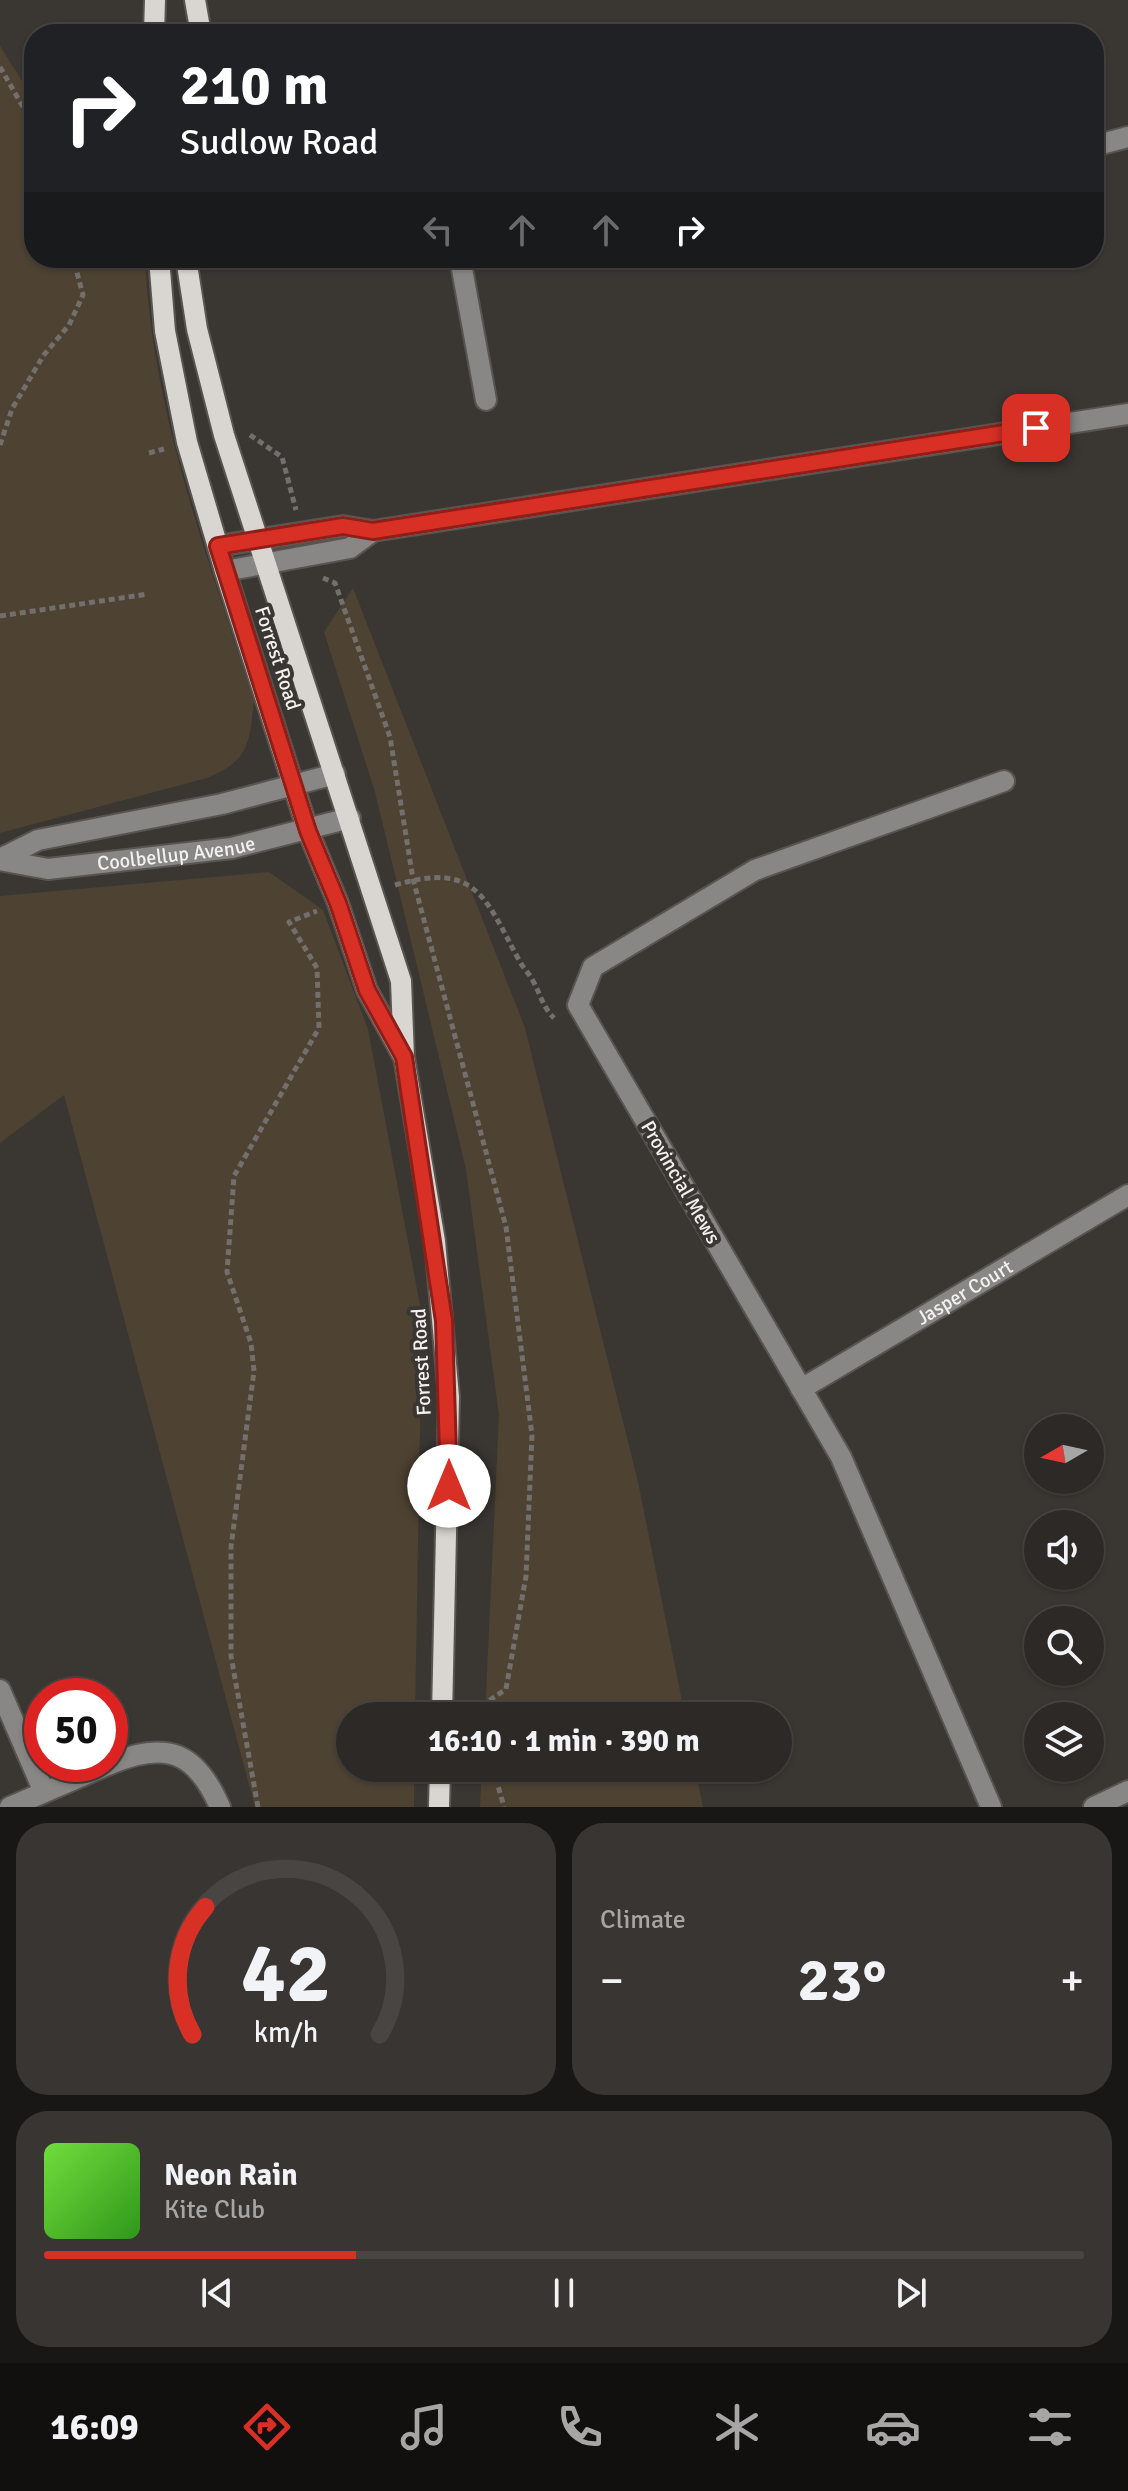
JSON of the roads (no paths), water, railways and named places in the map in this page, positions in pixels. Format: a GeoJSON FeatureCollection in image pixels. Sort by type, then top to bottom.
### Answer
{"type":"FeatureCollection","features":[{"type":"Feature","properties":{"kind":"main road"},"geometry":{"type":"LineString","coordinates":[[154,24],[155,0]]}},
{"type":"Feature","properties":{"kind":"main road"},"geometry":{"type":"LineString","coordinates":[[195,0],[199,24]]}},
{"type":"Feature","properties":{"kind":"main road","name":"Forrest Road"},"geometry":{"type":"LineString","coordinates":[[160,268],[165,331],[187,442],[225,571],[308,831],[338,903],[367,990],[404,1057]]}},
{"type":"Feature","properties":{"kind":"main road","name":"Forrest Road"},"geometry":{"type":"LineString","coordinates":[[188,268],[197,329],[224,435],[401,981],[404,1057],[435,1241],[446,1351],[449,1486],[442,1702]]}},
{"type":"Feature","properties":{"kind":"main road"},"geometry":{"type":"LineString","coordinates":[[439,1807],[440,1782]]}},
{"type":"Feature","properties":{"kind":"street"},"geometry":{"type":"LineString","coordinates":[[1104,143],[1128,137]]}},
{"type":"Feature","properties":{"kind":"street"},"geometry":{"type":"LineString","coordinates":[[462,268],[486,400]]}},
{"type":"Feature","properties":{"kind":"street"},"geometry":{"type":"LineString","coordinates":[[218,546],[343,526],[373,531],[1128,414]]}},
{"type":"Feature","properties":{"kind":"street"},"geometry":{"type":"LineString","coordinates":[[225,571],[350,548],[373,531]]}},
{"type":"Feature","properties":{"kind":"street","name":"Coolbellup Avenue"},"geometry":{"type":"LineString","coordinates":[[0,860],[38,840],[222,804],[335,774]]}},
{"type":"Feature","properties":{"kind":"street","name":"Provincial Mews"},"geometry":{"type":"LineString","coordinates":[[991,1807],[841,1457],[578,1005],[593,967],[755,870],[1004,781]]}},
{"type":"Feature","properties":{"kind":"street","name":"Coolbellup Avenue"},"geometry":{"type":"LineString","coordinates":[[0,860],[48,869],[232,848],[350,818]]}},
{"type":"Feature","properties":{"kind":"street","name":"Jasper Court"},"geometry":{"type":"LineString","coordinates":[[801,1389],[1128,1195]]}},
{"type":"Feature","properties":{"kind":"street"},"geometry":{"type":"LineString","coordinates":[[0,1690],[44,1792]]}},
{"type":"Feature","properties":{"kind":"street"},"geometry":{"type":"LineString","coordinates":[[128,1760],[170,1752],[184,1756],[209,1780],[220,1807]]}},
{"type":"Feature","properties":{"kind":"street"},"geometry":{"type":"LineString","coordinates":[[10,1807],[68,1782]]}},
{"type":"Feature","properties":{"kind":"street"},"geometry":{"type":"LineString","coordinates":[[1094,1807],[1128,1791]]}}]}
